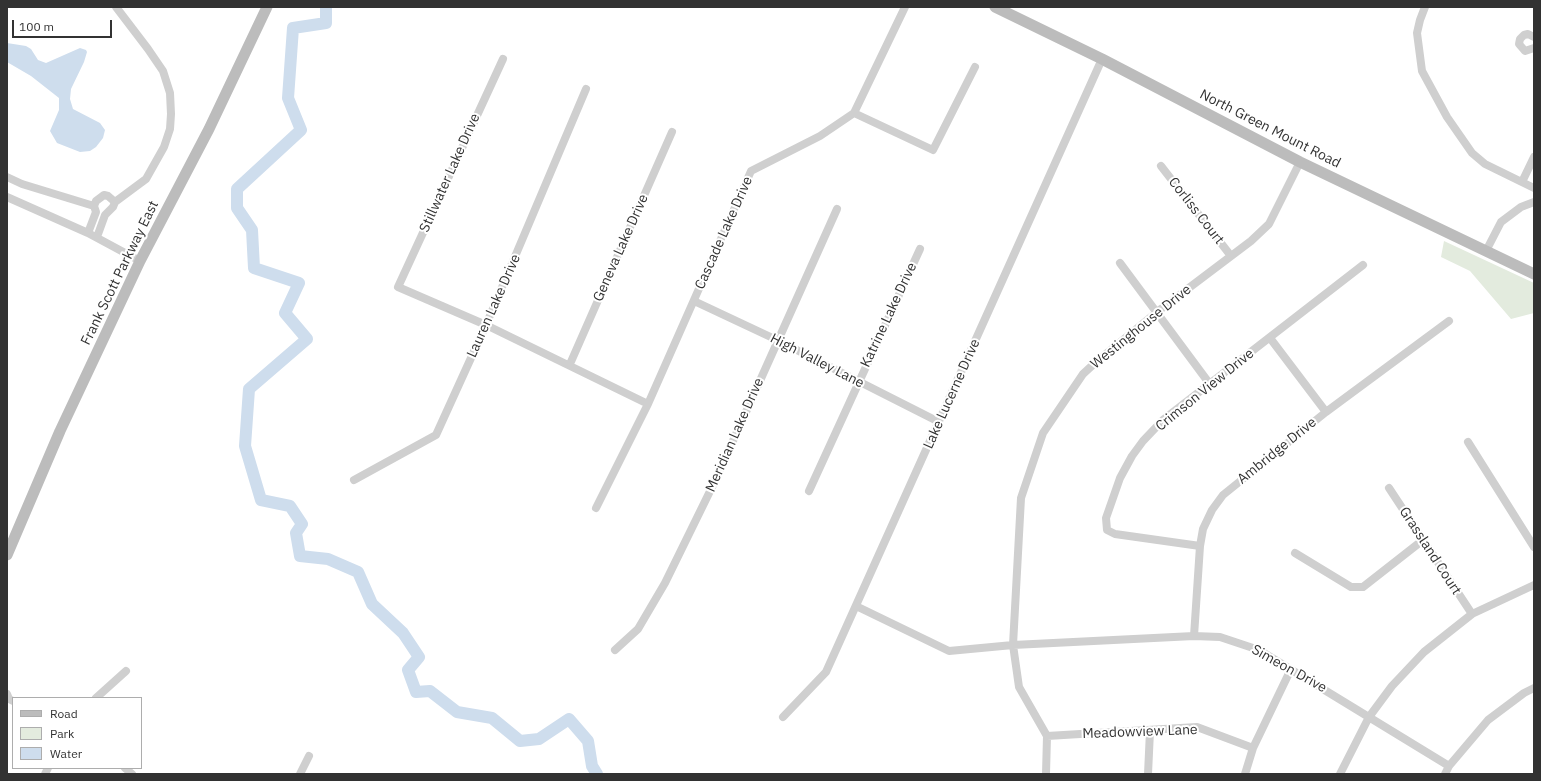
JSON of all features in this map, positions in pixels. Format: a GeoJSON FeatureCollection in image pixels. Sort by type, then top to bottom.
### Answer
{"type":"FeatureCollection","features":[{"type":"Feature","properties":{"kind":"main road","name":"Frank Scott Parkway East"},"geometry":{"type":"LineString","coordinates":[[7,555],[60,431],[140,261],[209,128],[268,7]]}},
{"type":"Feature","properties":{"kind":"main road","name":"North Green Mount Road"},"geometry":{"type":"LineString","coordinates":[[995,7],[1102,59],[1300,162],[1534,274]]}},
{"type":"Feature","properties":{"kind":"street"},"geometry":{"type":"LineString","coordinates":[[96,237],[105,215],[113,208],[115,202],[146,179],[164,148],[170,129],[170,93],[163,71],[116,7]]}},
{"type":"Feature","properties":{"kind":"street"},"geometry":{"type":"LineString","coordinates":[[905,7],[854,113],[933,150],[975,67]]}},
{"type":"Feature","properties":{"kind":"street"},"geometry":{"type":"LineString","coordinates":[[1425,7],[1418,27],[1418,51],[1422,71],[1447,117],[1472,153],[1486,164],[1534,188]]}},
{"type":"Feature","properties":{"kind":"street"},"geometry":{"type":"LineString","coordinates":[[1534,37],[1528,34],[1524,35],[1520,39],[1519,44],[1525,51],[1534,48]]}},
{"type":"Feature","properties":{"kind":"street","name":"Stillwater Lake Drive"},"geometry":{"type":"LineString","coordinates":[[486,325],[398,287],[502,59]]}},
{"type":"Feature","properties":{"kind":"street","name":"Lake Lucerne Drive"},"geometry":{"type":"LineString","coordinates":[[783,717],[826,672],[1102,59]]}},
{"type":"Feature","properties":{"kind":"street","name":"Lauren Lake Drive"},"geometry":{"type":"LineString","coordinates":[[354,480],[436,435],[486,325],[586,89]]}},
{"type":"Feature","properties":{"kind":"street","name":"Cascade Lake Drive"},"geometry":{"type":"LineString","coordinates":[[596,508],[648,404],[751,172],[820,136],[854,113]]}},
{"type":"Feature","properties":{"kind":"street","name":"Geneva Lake Drive"},"geometry":{"type":"LineString","coordinates":[[570,364],[672,132]]}},
{"type":"Feature","properties":{"kind":"street"},"geometry":{"type":"LineString","coordinates":[[1522,182],[1534,157]]}},
{"type":"Feature","properties":{"kind":"street","name":"Westinghouse Drive"},"geometry":{"type":"LineString","coordinates":[[1047,736],[1019,687],[1013,645],[1021,498],[1043,433],[1084,374],[1096,362],[1157,312],[1251,241],[1269,224],[1300,162]]}},
{"type":"Feature","properties":{"kind":"street","name":"Corliss Court"},"geometry":{"type":"LineString","coordinates":[[1161,166],[1230,256]]}},
{"type":"Feature","properties":{"kind":"street"},"geometry":{"type":"LineString","coordinates":[[7,177],[22,184],[94,206]]}},
{"type":"Feature","properties":{"kind":"street"},"geometry":{"type":"LineString","coordinates":[[88,233],[96,212],[94,206],[96,201],[104,195],[108,196],[115,202]]}},
{"type":"Feature","properties":{"kind":"street"},"geometry":{"type":"LineString","coordinates":[[7,197],[88,233],[140,261]]}},
{"type":"Feature","properties":{"kind":"street"},"geometry":{"type":"LineString","coordinates":[[1486,252],[1501,222],[1517,209],[1534,202]]}},
{"type":"Feature","properties":{"kind":"street","name":"Meridian Lake Drive"},"geometry":{"type":"LineString","coordinates":[[615,650],[638,629],[665,584],[715,481],[837,209]]}},
{"type":"Feature","properties":{"kind":"street","name":"Katrine Lake Drive"},"geometry":{"type":"LineString","coordinates":[[809,491],[920,249]]}},
{"type":"Feature","properties":{"kind":"street"},"geometry":{"type":"LineString","coordinates":[[1120,263],[1209,383]]}},
{"type":"Feature","properties":{"kind":"street","name":"Crimson View Drive"},"geometry":{"type":"LineString","coordinates":[[1200,546],[1115,534],[1107,530],[1106,518],[1120,478],[1132,456],[1143,441],[1163,420],[1363,265]]}},
{"type":"Feature","properties":{"kind":"street","name":"High Valley Lane"},"geometry":{"type":"LineString","coordinates":[[694,301],[777,340],[939,422]]}},
{"type":"Feature","properties":{"kind":"street","name":"Ambridge Drive"},"geometry":{"type":"LineString","coordinates":[[1194,636],[1200,546],[1206,522],[1223,495],[1326,412],[1449,320]]}},
{"type":"Feature","properties":{"kind":"street"},"geometry":{"type":"LineString","coordinates":[[486,325],[591,374],[648,404]]}},
{"type":"Feature","properties":{"kind":"street"},"geometry":{"type":"LineString","coordinates":[[1270,338],[1326,412]]}},
{"type":"Feature","properties":{"kind":"street"},"geometry":{"type":"LineString","coordinates":[[1468,442],[1534,548]]}},
{"type":"Feature","properties":{"kind":"street","name":"Grassland Court"},"geometry":{"type":"LineString","coordinates":[[1389,488],[1472,614]]}},
{"type":"Feature","properties":{"kind":"street"},"geometry":{"type":"LineString","coordinates":[[1295,553],[1351,587],[1363,587],[1423,540]]}},
{"type":"Feature","properties":{"kind":"street"},"geometry":{"type":"LineString","coordinates":[[1340,774],[1369,717],[1392,686],[1424,652],[1472,614],[1534,585]]}},
{"type":"Feature","properties":{"kind":"street","name":"Simeon Drive"},"geometry":{"type":"LineString","coordinates":[[856,606],[949,651],[1013,645],[1194,636],[1220,637],[1259,650],[1449,766]]}},
{"type":"Feature","properties":{"kind":"street"},"geometry":{"type":"LineString","coordinates":[[1245,774],[1253,748],[1292,669]]}},
{"type":"Feature","properties":{"kind":"street"},"geometry":{"type":"LineString","coordinates":[[97,697],[126,671]]}},
{"type":"Feature","properties":{"kind":"street"},"geometry":{"type":"LineString","coordinates":[[1445,774],[1449,766],[1488,720],[1524,693],[1534,688]]}},
{"type":"Feature","properties":{"kind":"street","name":"Meadowview Lane"},"geometry":{"type":"LineString","coordinates":[[1047,736],[1197,727],[1253,748]]}},
{"type":"Feature","properties":{"kind":"street"},"geometry":{"type":"LineString","coordinates":[[1148,774],[1150,731]]}},
{"type":"Feature","properties":{"kind":"street"},"geometry":{"type":"LineString","coordinates":[[1046,774],[1047,736]]}},
{"type":"Feature","properties":{"kind":"street"},"geometry":{"type":"LineString","coordinates":[[300,774],[309,756]]}},
{"type":"Feature","properties":{"kind":"green space"},"geometry":{"type":"Polygon","coordinates":[[[1444,241],[1534,283],[1534,313],[1511,319],[1470,271],[1441,257],[1444,241]]]}},
{"type":"Feature","properties":{"kind":"water"},"geometry":{"type":"Polygon","coordinates":[[[7,43],[26,46],[31,49],[38,60],[46,63],[80,48],[86,50],[87,52],[84,62],[71,89],[70,99],[73,109],[100,123],[105,130],[103,138],[96,147],[90,151],[80,152],[57,143],[50,131],[59,110],[59,98],[31,76],[7,62],[7,43]]]}},
{"type":"Feature","properties":{"kind":"waterway"},"geometry":{"type":"LineString","coordinates":[[326,7],[326,23],[293,28],[288,98],[301,130],[237,189],[237,208],[252,230],[254,268],[299,283],[285,313],[307,339],[249,389],[245,446],[261,500],[290,506],[302,524],[296,533],[300,556],[328,559],[358,572],[372,604],[403,633],[419,657],[408,670],[416,692],[430,691],[457,712],[492,718],[520,741],[539,739],[569,719],[588,741],[592,766],[597,774]]}}]}
